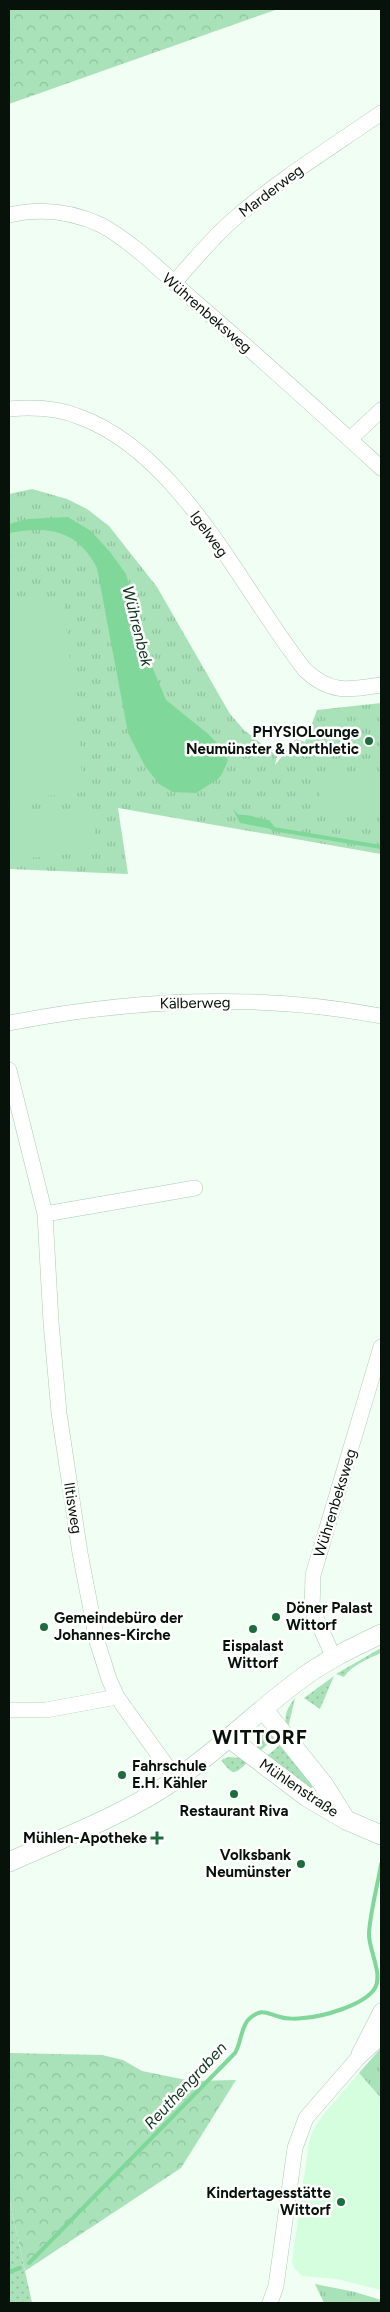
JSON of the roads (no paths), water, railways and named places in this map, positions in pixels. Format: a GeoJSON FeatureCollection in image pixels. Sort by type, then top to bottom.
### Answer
{"type":"FeatureCollection","features":[{"type":"Feature","properties":{"kind":"street","name":"Marderweg"},"geometry":{"type":"LineString","coordinates":[[174,283],[200,252],[234,218],[276,186],[381,113]]}},
{"type":"Feature","properties":{"kind":"street","name":"Wührenbeksweg"},"geometry":{"type":"LineString","coordinates":[[9,215],[49,211],[87,219],[102,226],[174,283],[381,468]]}},
{"type":"Feature","properties":{"kind":"street","name":"Igelweg"},"geometry":{"type":"LineString","coordinates":[[9,409],[32,407],[79,416],[118,435],[168,479],[207,530],[304,670],[317,680],[339,689],[381,685]]}},
{"type":"Feature","properties":{"kind":"street"},"geometry":{"type":"LineString","coordinates":[[350,439],[381,410]]}},
{"type":"Feature","properties":{"kind":"street","name":"Kälberweg"},"geometry":{"type":"LineString","coordinates":[[9,1023],[94,1009],[189,1002],[298,1004],[381,1016]]}},
{"type":"Feature","properties":{"kind":"street","name":"Iltisweg"},"geometry":{"type":"LineString","coordinates":[[9,1070],[45,1214],[51,1322],[62,1437],[80,1553],[97,1641],[117,1697],[176,1779]]}},
{"type":"Feature","properties":{"kind":"street"},"geometry":{"type":"LineString","coordinates":[[45,1214],[195,1188]]}},
{"type":"Feature","properties":{"kind":"street","name":"Wührenbeksweg"},"geometry":{"type":"LineString","coordinates":[[334,1658],[312,1609],[313,1575],[381,1347]]}},
{"type":"Feature","properties":{"kind":"street"},"geometry":{"type":"LineString","coordinates":[[9,1862],[136,1804],[176,1779],[304,1677],[334,1658],[381,1634]]}},
{"type":"Feature","properties":{"kind":"street"},"geometry":{"type":"LineString","coordinates":[[9,1710],[46,1710],[117,1697]]}},
{"type":"Feature","properties":{"kind":"street","name":"Mühlenstraße"},"geometry":{"type":"LineString","coordinates":[[263,1708],[324,1785],[346,1820]]}},
{"type":"Feature","properties":{"kind":"street","name":"Mühlenstraße"},"geometry":{"type":"LineString","coordinates":[[229,1738],[307,1797],[346,1820],[381,1835]]}},
{"type":"Feature","properties":{"kind":"street"},"geometry":{"type":"LineString","coordinates":[[358,2058],[381,2011]]}},
{"type":"Feature","properties":{"kind":"street"},"geometry":{"type":"LineString","coordinates":[[270,2303],[276,2286],[298,2140],[306,2118],[358,2058],[381,2037]]}},
{"type":"Feature","properties":{"kind":"water"},"geometry":{"type":"Polygon","coordinates":[[[68,517],[91,531],[126,574],[151,664],[166,700],[207,733],[224,750],[228,760],[222,774],[218,779],[196,793],[173,792],[159,784],[145,766],[128,733],[97,568],[89,555],[71,538],[60,533],[36,530],[9,533],[9,524],[28,519],[68,517]]]}},
{"type":"Feature","properties":{"kind":"water"},"geometry":{"type":"Polygon","coordinates":[[[233,809],[239,815],[269,820],[277,830],[240,823],[233,809]]]}},
{"type":"Feature","properties":{"kind":"waterway","name":"Wührenbek"},"geometry":{"type":"LineString","coordinates":[[273,829],[381,847]]}},
{"type":"Feature","properties":{"kind":"waterway","name":"Reuthengraben"},"geometry":{"type":"LineString","coordinates":[[29,2263],[235,2053],[244,2026],[254,2015],[264,2012],[282,2018],[298,2019],[311,2017],[331,2013],[353,2005],[370,1994],[377,1982],[377,1969],[371,1948],[369,1928],[381,1864]]}},
{"type":"Feature","properties":{"kind":"waterway","name":"Reuthengraben"},"geometry":{"type":"LineString","coordinates":[[9,2272],[20,2268]]}},
{"type":"Feature","properties":{"kind":"place","name":"PHYSIOLounge Neumünster & Northletic"},"geometry":{"type":"Point","coordinates":[369,741]}},
{"type":"Feature","properties":{"kind":"place","name":"Döner Palast Wittorf"},"geometry":{"type":"Point","coordinates":[276,1617]}},
{"type":"Feature","properties":{"kind":"place","name":"Gemeindebüro der Johannes-Kirche"},"geometry":{"type":"Point","coordinates":[44,1627]}},
{"type":"Feature","properties":{"kind":"place","name":"Eispalast Wittorf"},"geometry":{"type":"Point","coordinates":[253,1629]}},
{"type":"Feature","properties":{"kind":"place","name":"Fahrschule E.H. Kähler"},"geometry":{"type":"Point","coordinates":[122,1775]}},
{"type":"Feature","properties":{"kind":"place","name":"Restaurant Riva"},"geometry":{"type":"Point","coordinates":[234,1794]}},
{"type":"Feature","properties":{"kind":"place","name":"Mühlen-Apotheke"},"geometry":{"type":"Point","coordinates":[157,1838]}},
{"type":"Feature","properties":{"kind":"place","name":"Volksbank Neumünster"},"geometry":{"type":"Point","coordinates":[301,1864]}},
{"type":"Feature","properties":{"kind":"place","name":"Kindertagesstätte Wittorf"},"geometry":{"type":"Point","coordinates":[341,2202]}},
{"type":"Feature","properties":{"kind":"district","name":"WITTORF"},"geometry":{"type":"Point","coordinates":[260,1737]}}]}
